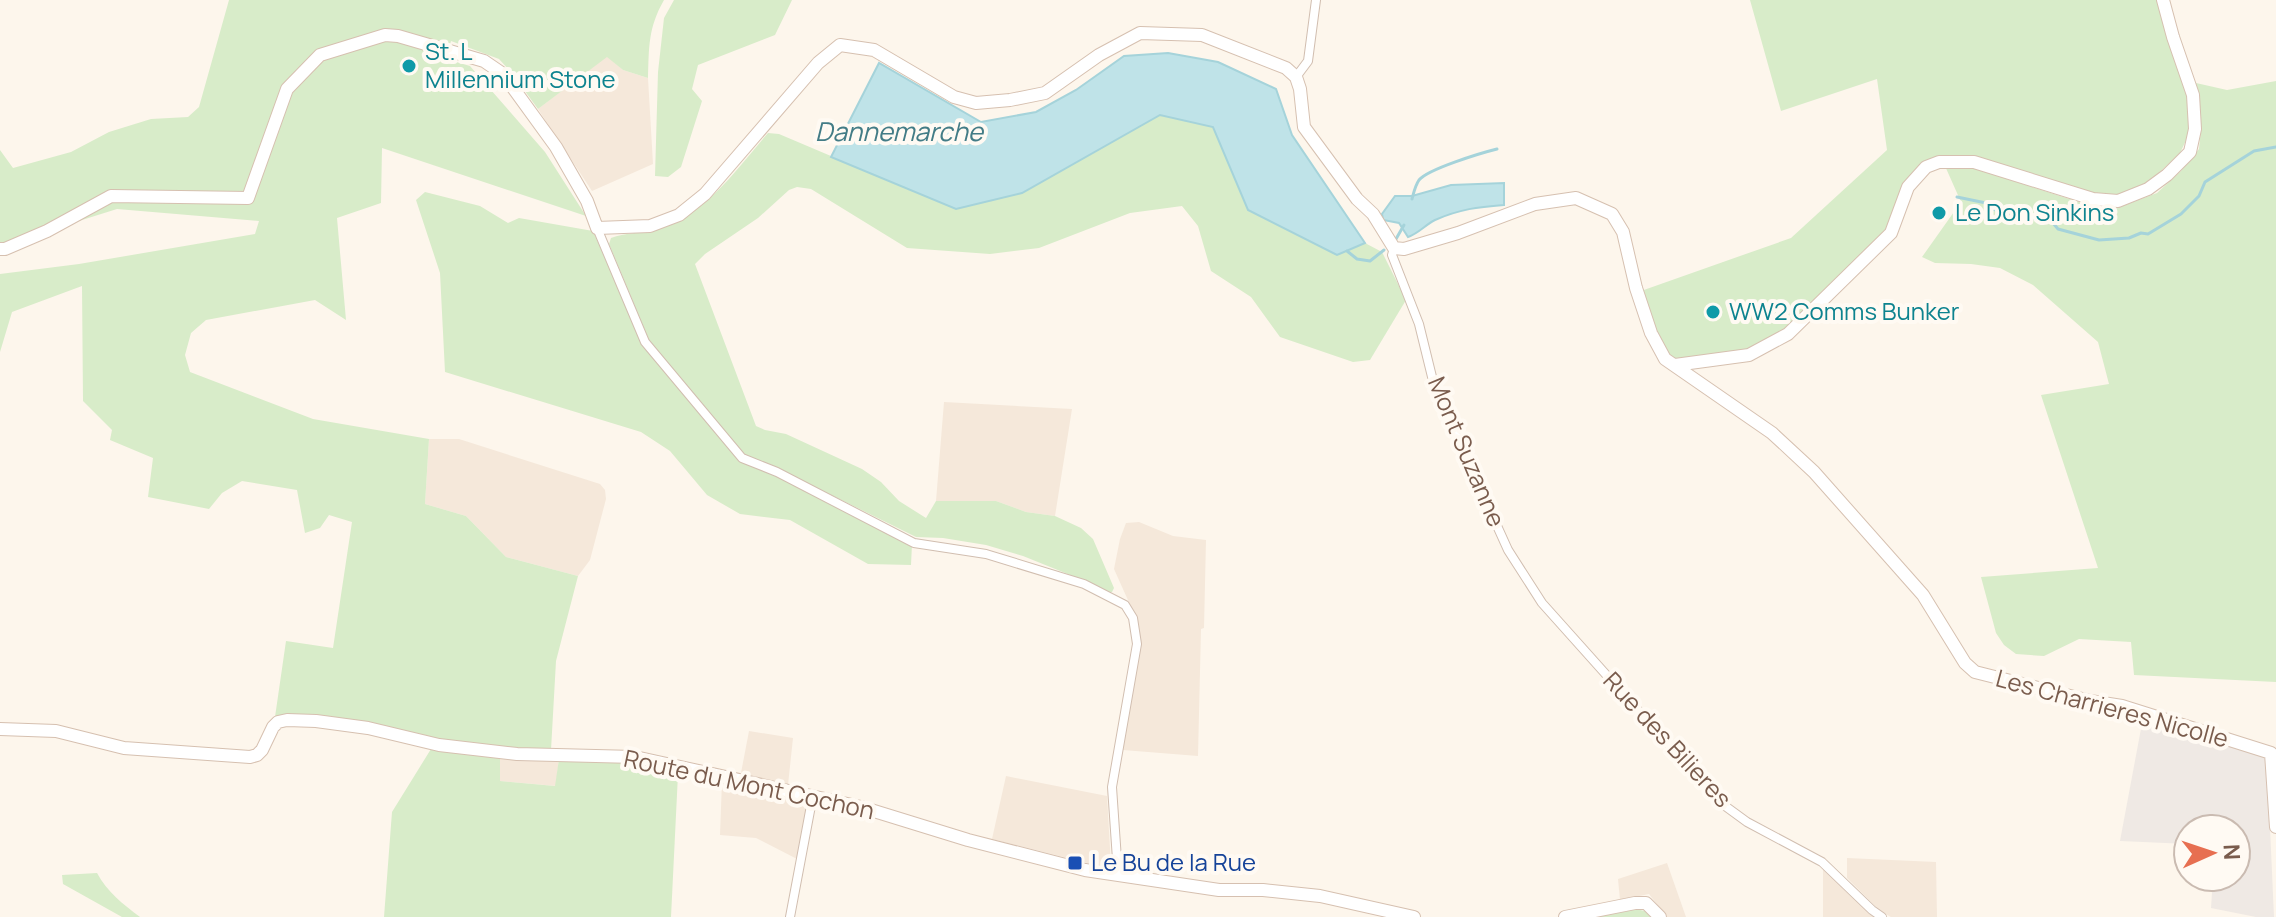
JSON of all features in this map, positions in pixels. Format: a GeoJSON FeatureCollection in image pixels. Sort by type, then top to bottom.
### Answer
{"type":"FeatureCollection","features":[{"type":"Feature","properties":{"kind":"street"},"geometry":{"type":"LineString","coordinates":[[1296,77],[1308,61],[1316,0]]}},
{"type":"Feature","properties":{"kind":"street"},"geometry":{"type":"LineString","coordinates":[[597,228],[650,226],[679,215],[705,194],[818,63],[840,45],[874,50],[954,97],[976,103],[1045,93],[1099,55],[1140,33],[1202,35],[1286,68],[1296,77],[1304,127],[1357,199],[1373,214],[1394,248],[1404,249],[1458,233],[1535,204],[1576,198],[1612,214],[1623,232],[1636,288],[1651,333],[1665,359],[1675,365],[1749,355],[1788,334],[1891,233],[1908,187],[1926,167],[1951,160],[1974,162],[2093,199],[2118,201],[2148,189],[2167,175],[2190,152],[2195,129],[2193,95],[2163,0]]}},
{"type":"Feature","properties":{"kind":"street"},"geometry":{"type":"LineString","coordinates":[[0,249],[47,231],[111,196],[248,198],[287,89],[320,55],[385,35],[484,61],[503,74],[556,147],[587,201],[645,342],[742,458],[777,472],[914,543],[986,554],[1084,584],[1125,605],[1133,618],[1137,644],[1112,787],[1118,874]]}},
{"type":"Feature","properties":{"kind":"street","name":"Mont Suzanne"},"geometry":{"type":"LineString","coordinates":[[1394,248],[1392,255],[1419,324],[1435,389],[1508,550],[1542,603]]}},
{"type":"Feature","properties":{"kind":"street","name":"Les Charrieres Nicolle"},"geometry":{"type":"LineString","coordinates":[[1675,365],[1772,433],[1814,472],[1923,595],[1965,663],[1975,672],[2122,706],[2271,753],[2276,827]]}},
{"type":"Feature","properties":{"kind":"street","name":"Rue des Bilieres"},"geometry":{"type":"LineString","coordinates":[[1542,603],[1721,803],[1747,822],[1822,862],[1882,917]]}},
{"type":"Feature","properties":{"kind":"street","name":"Route du Mont Cochon"},"geometry":{"type":"LineString","coordinates":[[0,729],[56,731],[124,748],[250,757],[262,750],[278,722],[316,721],[368,728],[439,745],[517,754],[635,757],[861,807],[983,844],[1085,870],[1219,890],[1263,890],[1320,896],[1414,917]]}},
{"type":"Feature","properties":{"kind":"street"},"geometry":{"type":"LineString","coordinates":[[790,917],[813,795]]}},
{"type":"Feature","properties":{"kind":"street"},"geometry":{"type":"LineString","coordinates":[[1565,917],[1635,903],[1646,903],[1660,917]]}},
{"type":"Feature","properties":{"kind":"shaded area"},"geometry":{"type":"Polygon","coordinates":[[[607,56],[623,70],[648,78],[653,164],[592,191],[538,109],[607,56]]]}},
{"type":"Feature","properties":{"kind":"shaded area"},"geometry":{"type":"Polygon","coordinates":[[[944,402],[1072,409],[1055,516],[1026,512],[996,501],[936,501],[944,402]]]}},
{"type":"Feature","properties":{"kind":"shaded area"},"geometry":{"type":"Polygon","coordinates":[[[429,439],[459,439],[600,484],[605,490],[606,499],[590,560],[578,576],[506,557],[466,516],[425,504],[429,439]]]}},
{"type":"Feature","properties":{"kind":"shaded area"},"geometry":{"type":"Polygon","coordinates":[[[1139,522],[1173,536],[1206,540],[1198,756],[1123,750],[1136,618],[1114,569],[1126,523],[1139,522]]]}},
{"type":"Feature","properties":{"kind":"shaded area"},"geometry":{"type":"Polygon","coordinates":[[[2143,718],[2263,754],[2267,760],[2274,917],[2256,917],[2211,908],[2212,893],[2252,893],[2252,813],[2172,813],[2172,843],[2120,841],[2143,718]]]}},
{"type":"Feature","properties":{"kind":"shaded area"},"geometry":{"type":"Polygon","coordinates":[[[749,731],[793,738],[788,785],[741,773],[749,731]]]}},
{"type":"Feature","properties":{"kind":"shaded area"},"geometry":{"type":"Polygon","coordinates":[[[500,757],[559,759],[556,786],[499,781],[500,757]]]}},
{"type":"Feature","properties":{"kind":"shaded area"},"geometry":{"type":"Polygon","coordinates":[[[1006,776],[1107,796],[1111,866],[1107,868],[992,839],[1006,776]]]}},
{"type":"Feature","properties":{"kind":"shaded area"},"geometry":{"type":"Polygon","coordinates":[[[722,781],[807,798],[799,860],[756,838],[720,835],[722,781]]]}},
{"type":"Feature","properties":{"kind":"shaded area"},"geometry":{"type":"Polygon","coordinates":[[[1847,858],[1936,862],[1937,917],[1891,917],[1880,911],[1847,878],[1847,858]]]}},
{"type":"Feature","properties":{"kind":"shaded area"},"geometry":{"type":"Polygon","coordinates":[[[1667,863],[1686,917],[1667,917],[1649,894],[1620,900],[1618,879],[1667,863]]]}},
{"type":"Feature","properties":{"kind":"shaded area"},"geometry":{"type":"Polygon","coordinates":[[[1823,869],[1875,917],[1823,917],[1823,869]]]}},
{"type":"Feature","properties":{"kind":"green space"},"geometry":{"type":"Polygon","coordinates":[[[229,0],[664,0],[652,29],[648,78],[623,70],[607,57],[538,109],[499,59],[451,41],[446,59],[470,66],[545,152],[586,216],[382,148],[381,203],[337,218],[346,320],[315,300],[206,320],[191,333],[185,355],[190,372],[313,419],[429,439],[425,504],[466,516],[506,557],[578,576],[556,661],[551,750],[505,749],[429,738],[322,715],[275,717],[286,641],[333,648],[352,522],[329,515],[320,528],[305,533],[297,490],[242,481],[222,493],[209,509],[148,497],[153,458],[110,440],[112,430],[83,401],[82,286],[12,312],[0,352],[0,274],[255,234],[259,221],[117,209],[0,249],[0,150],[13,168],[71,152],[109,132],[151,119],[188,117],[199,107],[229,0]]]}},
{"type":"Feature","properties":{"kind":"green space"},"geometry":{"type":"Polygon","coordinates":[[[674,0],[792,0],[775,35],[698,65],[692,89],[702,101],[681,167],[668,177],[655,176],[658,72],[664,18],[674,0]]]}},
{"type":"Feature","properties":{"kind":"green space"},"geometry":{"type":"Polygon","coordinates":[[[1750,0],[2157,0],[2188,100],[2189,134],[2180,153],[2145,186],[2117,195],[2097,195],[1975,157],[1932,159],[1889,227],[1784,330],[1745,350],[1676,361],[1658,340],[1641,291],[1791,238],[1887,150],[1877,79],[1781,111],[1750,0]]]}},
{"type":"Feature","properties":{"kind":"green space"},"geometry":{"type":"Polygon","coordinates":[[[2276,81],[2276,682],[2134,675],[2131,642],[2079,639],[2044,656],[2016,654],[2004,645],[1996,633],[1981,577],[2098,568],[2041,395],[2109,384],[2098,342],[2033,285],[2000,268],[1935,263],[1922,257],[1961,202],[1945,166],[1970,167],[2110,210],[2157,193],[2199,149],[2201,129],[2196,83],[2227,90],[2276,81]]]}},
{"type":"Feature","properties":{"kind":"green space"},"geometry":{"type":"Polygon","coordinates":[[[1160,115],[1213,127],[1248,210],[1337,255],[1365,243],[1382,252],[1406,300],[1370,360],[1353,362],[1280,337],[1251,297],[1211,271],[1198,226],[1182,206],[1130,213],[1039,248],[990,254],[907,248],[811,189],[797,187],[789,190],[758,218],[695,264],[756,426],[786,434],[862,469],[881,482],[899,501],[926,518],[936,501],[996,501],[1026,512],[1055,516],[1081,528],[1093,539],[1114,588],[1112,592],[1105,592],[1023,556],[986,545],[916,537],[746,455],[736,447],[649,340],[609,244],[611,238],[654,230],[689,214],[731,177],[768,133],[779,134],[956,209],[1022,193],[1160,115]]]}},
{"type":"Feature","properties":{"kind":"green space"},"geometry":{"type":"Polygon","coordinates":[[[425,192],[480,206],[508,223],[519,218],[593,231],[643,344],[740,461],[797,485],[912,544],[911,565],[868,564],[790,520],[740,514],[707,495],[670,451],[641,432],[445,372],[440,273],[416,200],[425,192]]]}},
{"type":"Feature","properties":{"kind":"green space"},"geometry":{"type":"Polygon","coordinates":[[[431,749],[500,757],[500,781],[555,786],[559,759],[625,760],[678,774],[671,917],[384,917],[392,812],[431,749]]]}},
{"type":"Feature","properties":{"kind":"green space"},"geometry":{"type":"Polygon","coordinates":[[[97,873],[111,892],[140,917],[122,917],[63,884],[62,875],[97,873]]]}},
{"type":"Feature","properties":{"kind":"green space"},"geometry":{"type":"Polygon","coordinates":[[[1635,909],[1653,917],[1593,917],[1635,909]]]}},
{"type":"Feature","properties":{"kind":"water","name":"Dannemarche"},"geometry":{"type":"Polygon","coordinates":[[[1168,53],[1218,62],[1276,89],[1292,135],[1365,243],[1337,255],[1248,210],[1213,127],[1160,115],[1022,193],[956,209],[831,157],[879,63],[981,122],[1036,112],[1076,90],[1124,56],[1168,53]]]}},
{"type":"Feature","properties":{"kind":"water"},"geometry":{"type":"Polygon","coordinates":[[[1504,183],[1504,205],[1453,213],[1408,237],[1399,223],[1383,220],[1382,214],[1395,196],[1412,196],[1451,185],[1504,183]]]}},
{"type":"Feature","properties":{"kind":"waterway"},"geometry":{"type":"LineString","coordinates":[[1957,197],[1986,203],[1992,209],[2053,223],[2058,229],[2099,240],[2129,238],[2141,233],[2148,234],[2181,214],[2199,196],[2205,182],[2254,151],[2276,147]]}},
{"type":"Feature","properties":{"kind":"waterway"},"geometry":{"type":"LineString","coordinates":[[1412,199],[1419,180],[1424,176],[1497,149]]}},
{"type":"Feature","properties":{"kind":"waterway"},"geometry":{"type":"LineString","coordinates":[[1396,239],[1404,225]]}},
{"type":"Feature","properties":{"kind":"waterway"},"geometry":{"type":"LineString","coordinates":[[1347,251],[1357,259],[1370,261],[1384,250]]}},
{"type":"Feature","properties":{"kind":"place","name":"St. L Millennium Stone"},"geometry":{"type":"Point","coordinates":[409,66]}},
{"type":"Feature","properties":{"kind":"place","name":"Le Don Sinkins"},"geometry":{"type":"Point","coordinates":[1939,213]}},
{"type":"Feature","properties":{"kind":"place","name":"WW2 Comms Bunker"},"geometry":{"type":"Point","coordinates":[1713,312]}},
{"type":"Feature","properties":{"kind":"place","name":"Le Bu de la Rue"},"geometry":{"type":"Point","coordinates":[1075,863]}}]}
